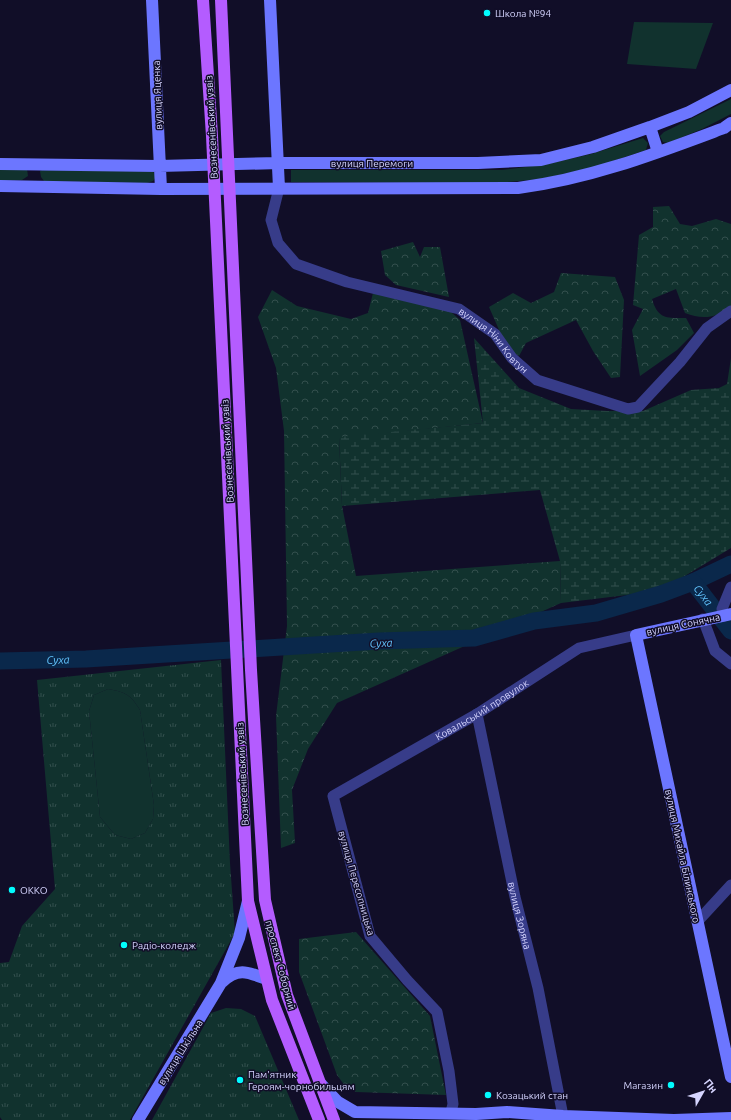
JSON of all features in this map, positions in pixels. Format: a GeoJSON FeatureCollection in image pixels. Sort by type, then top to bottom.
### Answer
{"type":"FeatureCollection","features":[{"type":"Feature","properties":{"kind":"main road","name":"Вознесенівський узвіз"},"geometry":{"type":"LineString","coordinates":[[203,0],[212,136],[248,901]]}},
{"type":"Feature","properties":{"kind":"main road","name":"Вознесенівський узвіз"},"geometry":{"type":"LineString","coordinates":[[221,0],[250,670],[265,900]]}},
{"type":"Feature","properties":{"kind":"main road","name":"проспект Соборний"},"geometry":{"type":"LineString","coordinates":[[265,900],[287,995],[318,1081],[334,1120]]}},
{"type":"Feature","properties":{"kind":"main road","name":"проспект Соборний"},"geometry":{"type":"LineString","coordinates":[[248,901],[272,1000],[319,1120]]}},
{"type":"Feature","properties":{"kind":"street","name":"вулиця Яценка"},"geometry":{"type":"LineString","coordinates":[[152,0],[161,189]]}},
{"type":"Feature","properties":{"kind":"street"},"geometry":{"type":"LineString","coordinates":[[270,0],[279,163],[278,188]]}},
{"type":"Feature","properties":{"kind":"street","name":"вулиця Перемоги"},"geometry":{"type":"LineString","coordinates":[[0,164],[160,166],[279,163],[471,164],[541,160],[593,147],[650,127],[689,112],[731,90]]}},
{"type":"Feature","properties":{"kind":"street"},"geometry":{"type":"LineString","coordinates":[[0,186],[161,189],[518,188],[552,184],[583,176],[658,152],[724,128],[731,123]]}},
{"type":"Feature","properties":{"kind":"street"},"geometry":{"type":"LineString","coordinates":[[650,127],[658,152]]}},
{"type":"Feature","properties":{"kind":"street"},"geometry":{"type":"LineString","coordinates":[[33,164],[34,186]]}},
{"type":"Feature","properties":{"kind":"street","name":"вулиця Ніни Ковтун"},"geometry":{"type":"LineString","coordinates":[[278,188],[271,220],[278,243],[296,264],[347,282],[459,309],[495,334],[512,358],[537,380],[628,409],[638,407],[680,362],[707,328],[731,311]]}},
{"type":"Feature","properties":{"kind":"street"},"geometry":{"type":"LineString","coordinates":[[727,615],[722,609],[731,587]]}},
{"type":"Feature","properties":{"kind":"street","name":"вулиця Сонячна"},"geometry":{"type":"LineString","coordinates":[[636,635],[727,615]]}},
{"type":"Feature","properties":{"kind":"street"},"geometry":{"type":"LineString","coordinates":[[706,619],[715,651],[731,664]]}},
{"type":"Feature","properties":{"kind":"street","name":"Ковальський провулок"},"geometry":{"type":"LineString","coordinates":[[333,796],[477,714],[579,648],[636,635]]}},
{"type":"Feature","properties":{"kind":"street","name":"вулиця Михайла Білинського"},"geometry":{"type":"LineString","coordinates":[[636,635],[731,1077]]}},
{"type":"Feature","properties":{"kind":"street","name":"вулиця Зоряна"},"geometry":{"type":"LineString","coordinates":[[477,714],[515,897],[538,988],[563,1116]]}},
{"type":"Feature","properties":{"kind":"street","name":"вулиця Пересопницька"},"geometry":{"type":"LineString","coordinates":[[333,796],[370,936],[407,980],[437,1012],[449,1071],[453,1104],[451,1112]]}},
{"type":"Feature","properties":{"kind":"street"},"geometry":{"type":"LineString","coordinates":[[697,922],[731,885]]}},
{"type":"Feature","properties":{"kind":"street","name":"вулиця Шкільна"},"geometry":{"type":"LineString","coordinates":[[138,1120],[221,983],[239,938],[248,901]]}},
{"type":"Feature","properties":{"kind":"street","name":"вулиця Шкільна"},"geometry":{"type":"LineString","coordinates":[[221,983],[230,974],[240,972],[251,973],[266,979]]}},
{"type":"Feature","properties":{"kind":"street"},"geometry":{"type":"LineString","coordinates":[[318,1081],[351,1116],[451,1112],[476,1114],[507,1112],[563,1116],[674,1120],[731,1118]]}},
{"type":"Feature","properties":{"kind":"green space"},"geometry":{"type":"Polygon","coordinates":[[[634,22],[713,23],[696,69],[627,64],[634,22]]]}},
{"type":"Feature","properties":{"kind":"green space"},"geometry":{"type":"Polygon","coordinates":[[[731,99],[731,114],[702,129],[668,143],[663,142],[660,136],[664,132],[731,99]]]}},
{"type":"Feature","properties":{"kind":"green space"},"geometry":{"type":"Polygon","coordinates":[[[643,138],[648,143],[646,150],[595,167],[540,179],[497,183],[291,182],[291,170],[502,170],[548,164],[591,154],[643,138]]]}},
{"type":"Feature","properties":{"kind":"green space"},"geometry":{"type":"Polygon","coordinates":[[[0,167],[27,169],[28,176],[22,180],[0,181],[0,167]]]}},
{"type":"Feature","properties":{"kind":"green space"},"geometry":{"type":"Polygon","coordinates":[[[46,168],[153,171],[156,177],[153,181],[147,183],[44,181],[41,177],[40,171],[46,168]]]}},
{"type":"Feature","properties":{"kind":"green space"},"geometry":{"type":"Polygon","coordinates":[[[669,206],[680,224],[692,226],[716,219],[731,224],[731,307],[714,316],[698,317],[685,313],[676,289],[652,299],[657,311],[664,316],[669,318],[686,318],[694,333],[677,350],[640,376],[632,330],[643,309],[633,305],[639,235],[653,227],[653,207],[669,206]]]}},
{"type":"Feature","properties":{"kind":"green space"},"geometry":{"type":"Polygon","coordinates":[[[413,242],[420,257],[424,247],[440,247],[449,297],[396,285],[385,275],[381,251],[413,242]]]}},
{"type":"Feature","properties":{"kind":"green space"},"geometry":{"type":"Polygon","coordinates":[[[561,273],[615,277],[624,300],[620,377],[611,378],[593,351],[576,320],[526,343],[519,356],[507,348],[489,307],[513,293],[531,303],[554,292],[561,273]]]}},
{"type":"Feature","properties":{"kind":"green space"},"geometry":{"type":"Polygon","coordinates":[[[272,290],[297,306],[351,319],[368,313],[373,293],[451,312],[460,320],[483,423],[339,438],[342,506],[356,576],[560,561],[561,603],[337,703],[308,749],[292,790],[295,843],[281,848],[276,716],[287,626],[284,431],[276,368],[258,317],[272,290]]]}},
{"type":"Feature","properties":{"kind":"green space"},"geometry":{"type":"Polygon","coordinates":[[[474,338],[519,388],[571,409],[643,411],[691,390],[719,388],[727,384],[731,358],[731,548],[660,591],[561,603],[560,561],[540,490],[342,506],[339,437],[483,423],[474,338]]]}},
{"type":"Feature","properties":{"kind":"green space"},"geometry":{"type":"Polygon","coordinates":[[[221,660],[230,863],[235,933],[130,1120],[2,1120],[0,1117],[0,963],[9,962],[22,926],[55,889],[37,680],[221,660]],[[108,689],[94,695],[89,711],[100,817],[115,835],[131,839],[145,833],[153,819],[154,805],[140,710],[131,698],[124,693],[108,689]]]}},
{"type":"Feature","properties":{"kind":"green space"},"geometry":{"type":"Polygon","coordinates":[[[108,689],[124,693],[134,701],[140,710],[154,805],[153,819],[145,833],[131,839],[115,835],[100,817],[89,711],[94,695],[108,689]]]}},
{"type":"Feature","properties":{"kind":"green space"},"geometry":{"type":"Polygon","coordinates":[[[356,932],[430,1016],[446,1095],[356,1092],[345,1086],[337,1075],[299,972],[299,939],[356,932]]]}},
{"type":"Feature","properties":{"kind":"green space"},"geometry":{"type":"Polygon","coordinates":[[[226,1008],[241,1009],[255,1016],[299,1120],[152,1120],[211,1013],[226,1008]]]}},
{"type":"Feature","properties":{"kind":"waterway"},"geometry":{"type":"LineString","coordinates":[[693,582],[731,564]]}},
{"type":"Feature","properties":{"kind":"waterway","name":"Суха"},"geometry":{"type":"LineString","coordinates":[[0,661],[86,659],[379,641],[474,638],[534,621],[596,613],[661,594],[693,582],[731,631]]}},
{"type":"Feature","properties":{"kind":"place","name":"Школа №94"},"geometry":{"type":"Point","coordinates":[487,13]}},
{"type":"Feature","properties":{"kind":"place","name":"ОККО"},"geometry":{"type":"Point","coordinates":[12,890]}},
{"type":"Feature","properties":{"kind":"place","name":"Радіо-коледж"},"geometry":{"type":"Point","coordinates":[124,945]}},
{"type":"Feature","properties":{"kind":"place","name":"Пам'ятник Героям-чорнобильцям"},"geometry":{"type":"Point","coordinates":[240,1080]}},
{"type":"Feature","properties":{"kind":"place","name":"Магазин"},"geometry":{"type":"Point","coordinates":[671,1085]}},
{"type":"Feature","properties":{"kind":"place","name":"Козацький стан"},"geometry":{"type":"Point","coordinates":[488,1095]}}]}
